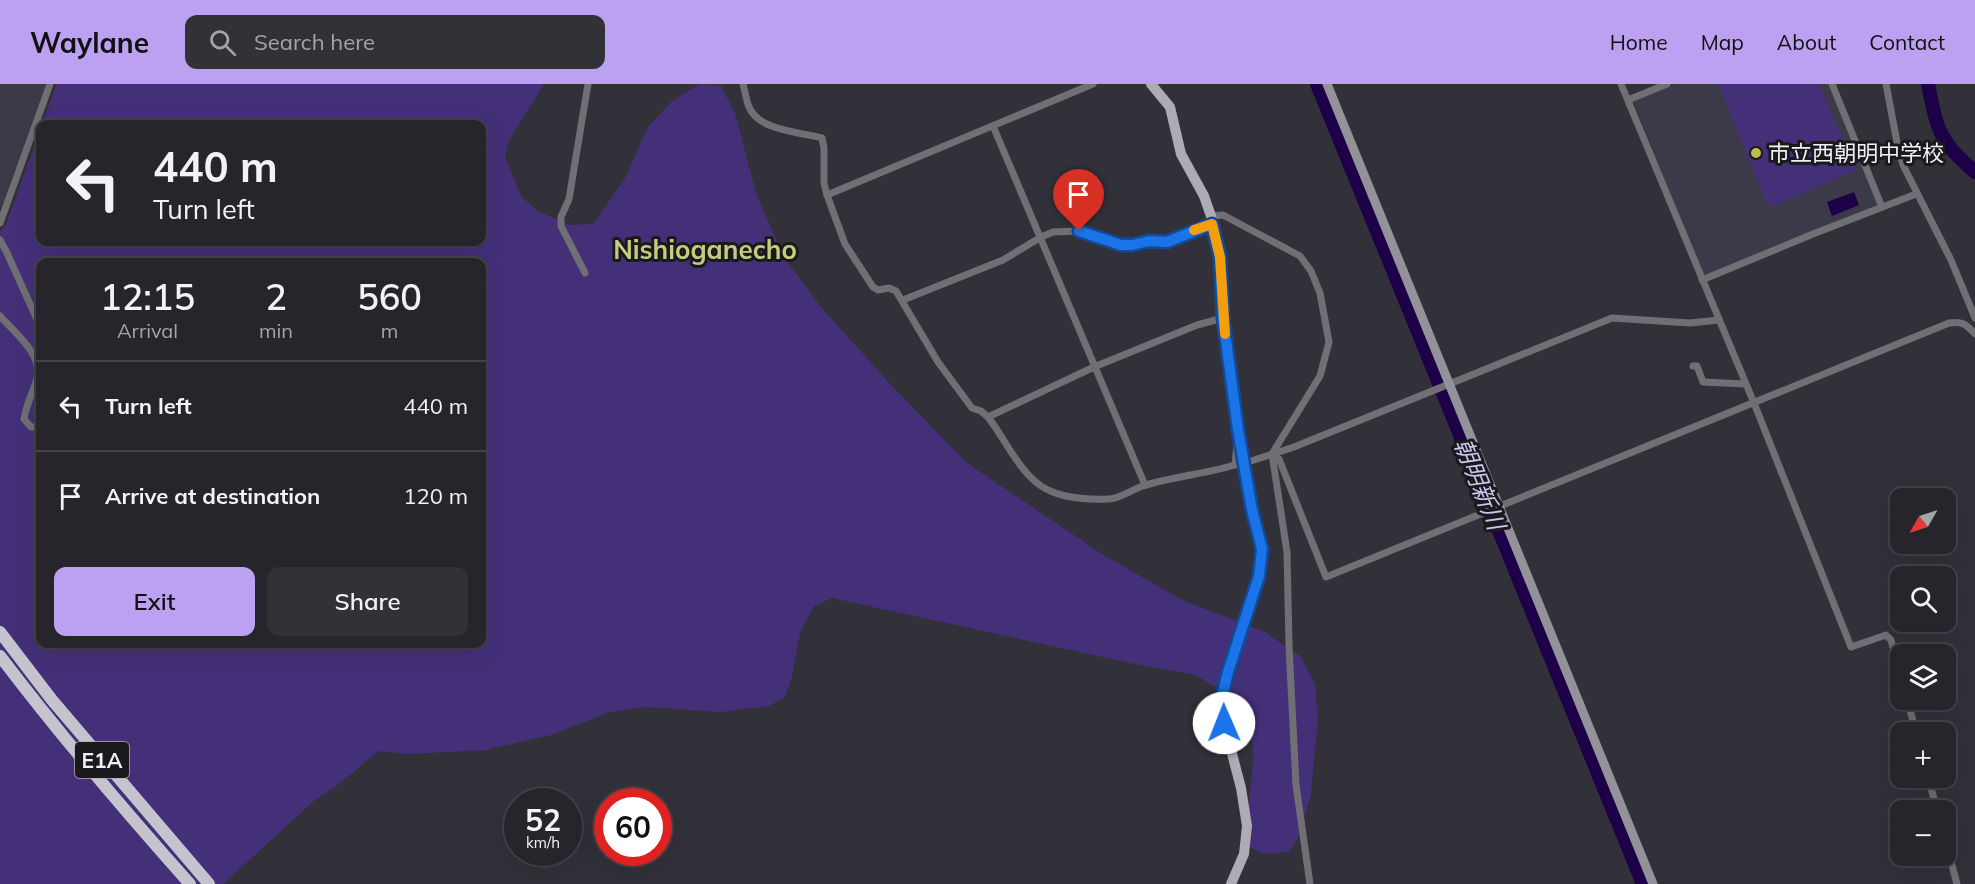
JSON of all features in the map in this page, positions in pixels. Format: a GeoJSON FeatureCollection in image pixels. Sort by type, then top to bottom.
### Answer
{"type":"FeatureCollection","features":[{"type":"Feature","properties":{"kind":"highway","name":"E1A"},"geometry":{"type":"LineString","coordinates":[[0,632],[66,717],[209,884]]}},
{"type":"Feature","properties":{"kind":"highway","name":"E1A"},"geometry":{"type":"LineString","coordinates":[[0,656],[41,710],[119,804],[190,884]]}},
{"type":"Feature","properties":{"kind":"main road"},"geometry":{"type":"LineString","coordinates":[[1151,84],[1170,107],[1181,154],[1204,196],[1220,257],[1223,318],[1238,430],[1252,510],[1262,549],[1259,576],[1222,697],[1224,723],[1241,788],[1247,826],[1244,854],[1231,884]]}},
{"type":"Feature","properties":{"kind":"street"},"geometry":{"type":"LineString","coordinates":[[37,120],[50,84]]}},
{"type":"Feature","properties":{"kind":"street"},"geometry":{"type":"LineString","coordinates":[[585,273],[561,226],[561,217],[569,200],[588,84]]}},
{"type":"Feature","properties":{"kind":"street"},"geometry":{"type":"LineString","coordinates":[[743,84],[750,109],[759,119],[770,125],[822,138],[824,183],[845,244],[873,287],[878,290],[889,288],[896,291],[938,362],[972,408],[988,417],[1028,475],[1041,486],[1053,492],[1072,496],[1109,499],[1145,485],[1214,472],[1237,465],[1238,430]]}},
{"type":"Feature","properties":{"kind":"street"},"geometry":{"type":"LineString","coordinates":[[827,195],[1093,84]]}},
{"type":"Feature","properties":{"kind":"street"},"geometry":{"type":"LineString","coordinates":[[1327,84],[1494,508],[1653,884]]}},
{"type":"Feature","properties":{"kind":"street"},"geometry":{"type":"LineString","coordinates":[[1622,84],[1851,646],[1886,634],[1893,644]]}},
{"type":"Feature","properties":{"kind":"street"},"geometry":{"type":"LineString","coordinates":[[1628,100],[1667,84]]}},
{"type":"Feature","properties":{"kind":"street"},"geometry":{"type":"LineString","coordinates":[[1832,84],[1882,207]]}},
{"type":"Feature","properties":{"kind":"street"},"geometry":{"type":"LineString","coordinates":[[1886,84],[1899,153],[1916,194],[1951,260],[1975,318]]}},
{"type":"Feature","properties":{"kind":"street"},"geometry":{"type":"LineString","coordinates":[[0,223],[36,123]]}},
{"type":"Feature","properties":{"kind":"street"},"geometry":{"type":"LineString","coordinates":[[993,126],[1145,485]]}},
{"type":"Feature","properties":{"kind":"street"},"geometry":{"type":"LineString","coordinates":[[1702,280],[1916,194]]}},
{"type":"Feature","properties":{"kind":"street"},"geometry":{"type":"LineString","coordinates":[[903,300],[1003,260],[1053,232],[1079,231],[1121,245],[1149,241],[1167,242],[1223,215],[1300,256],[1311,271],[1320,293],[1329,342],[1320,376],[1272,454],[1287,552],[1296,785],[1310,884]]}},
{"type":"Feature","properties":{"kind":"street"},"geometry":{"type":"LineString","coordinates":[[0,240],[36,317]]}},
{"type":"Feature","properties":{"kind":"street"},"geometry":{"type":"LineString","coordinates":[[0,316],[36,360]]}},
{"type":"Feature","properties":{"kind":"street"},"geometry":{"type":"LineString","coordinates":[[988,417],[1094,368],[1197,325],[1223,318]]}},
{"type":"Feature","properties":{"kind":"street"},"geometry":{"type":"LineString","coordinates":[[1248,462],[1612,318],[1689,323],[1719,320]]}},
{"type":"Feature","properties":{"kind":"street"},"geometry":{"type":"LineString","coordinates":[[1272,454],[1279,459],[1326,577],[1950,323],[1966,324],[1975,333]]}},
{"type":"Feature","properties":{"kind":"street"},"geometry":{"type":"LineString","coordinates":[[1693,366],[1696,366],[1703,382],[1745,384]]}},
{"type":"Feature","properties":{"kind":"street"},"geometry":{"type":"LineString","coordinates":[[36,380],[24,419],[31,427],[36,426]]}},
{"type":"Feature","properties":{"kind":"street"},"geometry":{"type":"LineString","coordinates":[[1952,866],[1956,884]]}},
{"type":"Feature","properties":{"kind":"shaded area"},"geometry":{"type":"Polygon","coordinates":[[[0,84],[46,84],[0,210],[0,84]]]}},
{"type":"Feature","properties":{"kind":"shaded area"},"geometry":{"type":"Polygon","coordinates":[[[57,84],[544,84],[508,142],[505,157],[521,196],[537,211],[569,225],[593,224],[624,180],[648,127],[672,101],[700,84],[721,86],[735,113],[756,193],[784,257],[820,306],[891,385],[967,463],[1102,554],[1182,600],[1265,632],[1301,657],[1315,684],[1318,719],[1311,794],[1299,836],[1289,852],[1262,854],[1244,843],[1253,765],[1252,727],[1229,696],[1196,675],[1130,663],[832,598],[814,606],[800,633],[792,677],[785,697],[769,706],[720,712],[646,707],[610,712],[551,735],[486,750],[407,754],[379,751],[335,787],[315,800],[223,884],[0,884],[0,231],[6,225],[36,140],[36,246],[486,246],[486,120],[44,120],[57,84]]]}},
{"type":"Feature","properties":{"kind":"shaded area","name":"市立西朝明中学校"},"geometry":{"type":"Polygon","coordinates":[[[1676,84],[1828,84],[1879,205],[1704,276],[1633,101],[1676,84]]]}},
{"type":"Feature","properties":{"kind":"shaded area"},"geometry":{"type":"Polygon","coordinates":[[[1718,84],[1819,84],[1856,170],[1774,206],[1766,201],[1718,84]]]}},
{"type":"Feature","properties":{"kind":"shaded area"},"geometry":{"type":"Polygon","coordinates":[[[1854,192],[1859,205],[1832,216],[1827,202],[1854,192]]]}},
{"type":"Feature","properties":{"kind":"waterway","name":"朝明新川"},"geometry":{"type":"LineString","coordinates":[[1317,84],[1643,884]]}},
{"type":"Feature","properties":{"kind":"waterway"},"geometry":{"type":"LineString","coordinates":[[1928,84],[1941,134],[1954,152],[1975,172]]}},
{"type":"Feature","properties":{"kind":"slow traffic"},"geometry":{"type":"LineString","coordinates":[[1194,230],[1212,224],[1220,257],[1220,288],[1225,334]]}},
{"type":"Feature","properties":{"kind":"place","name":"市立西朝明中学校"},"geometry":{"type":"Point","coordinates":[1756,153]}},
{"type":"Feature","properties":{"kind":"district","name":"Nishioganecho"},"geometry":{"type":"Point","coordinates":[705,249]}},
{"type":"Feature","properties":{"kind":"route"},"geometry":{"type":"LineString","coordinates":[[1079,231],[1121,245],[1132,245],[1149,241],[1167,242],[1212,224],[1220,257],[1223,318],[1238,430],[1252,510],[1262,549],[1259,576],[1222,697],[1224,723]]}}]}
